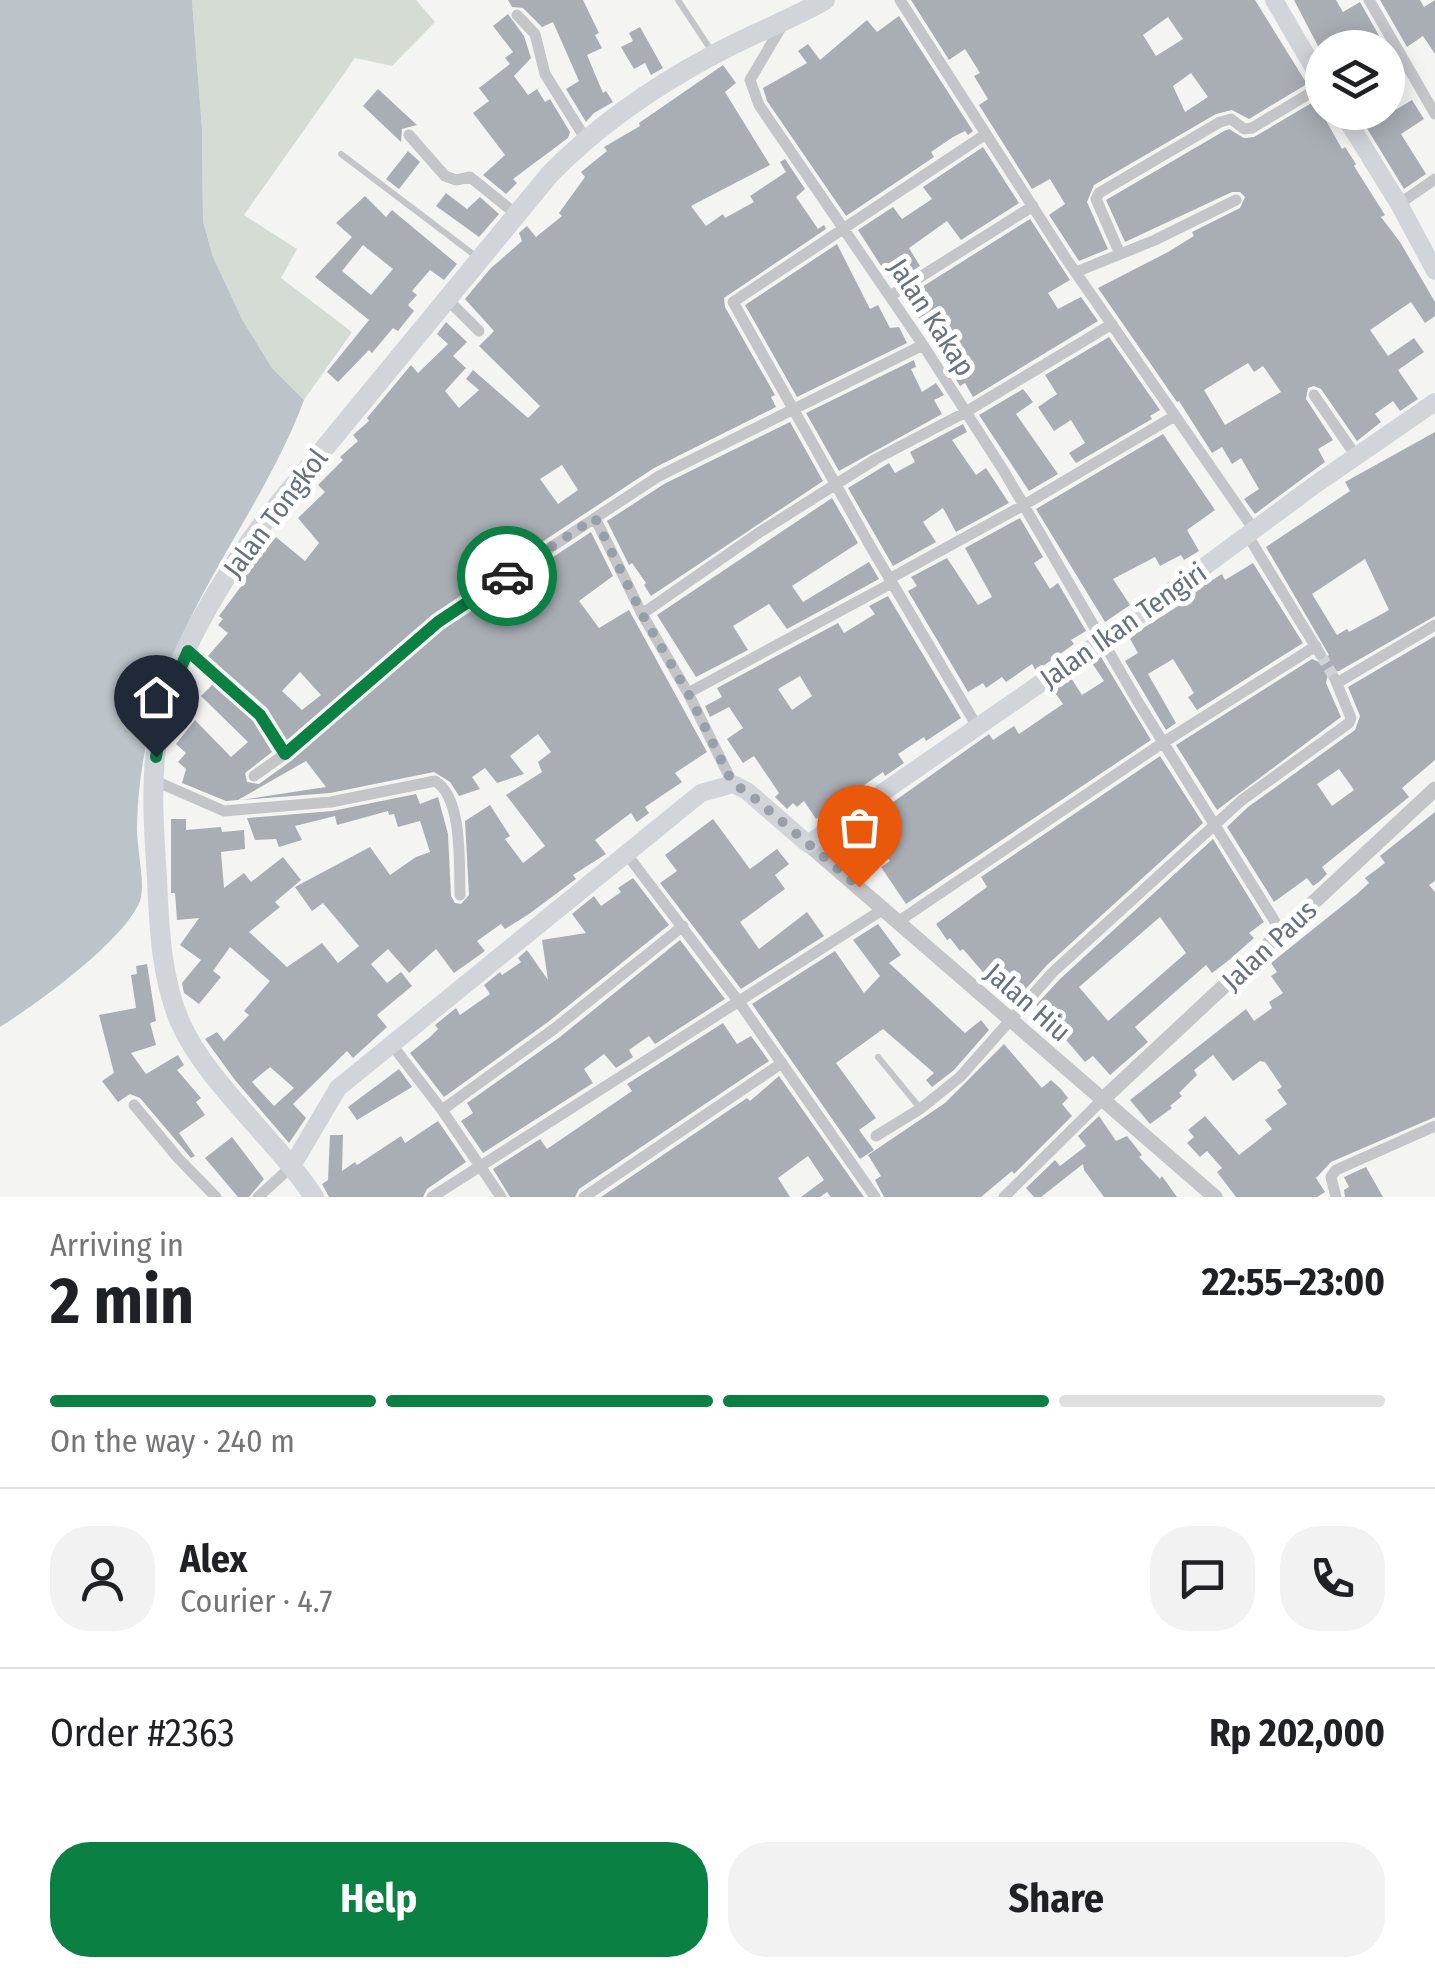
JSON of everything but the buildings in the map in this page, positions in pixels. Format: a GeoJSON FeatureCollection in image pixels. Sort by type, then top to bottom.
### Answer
{"type":"FeatureCollection","features":[{"type":"Feature","properties":{"kind":"highway","name":"Jalan Tongkol"},"geometry":{"type":"LineString","coordinates":[[314,1197],[201,1056],[180,1022],[163,956],[153,780],[164,706],[230,568],[478,258],[585,138],[714,54],[783,24],[825,0]]}},
{"type":"Feature","properties":{"kind":"main road"},"geometry":{"type":"LineString","coordinates":[[1274,0],[1305,54]]}},
{"type":"Feature","properties":{"kind":"main road"},"geometry":{"type":"LineString","coordinates":[[1353,130],[1435,271]]}},
{"type":"Feature","properties":{"kind":"main road","name":"Jalan Ikan Tengiri"},"geometry":{"type":"LineString","coordinates":[[808,844],[978,728],[1435,402]]}},
{"type":"Feature","properties":{"kind":"main road"},"geometry":{"type":"LineString","coordinates":[[292,1166],[338,1088],[701,793],[733,784],[808,844]]}},
{"type":"Feature","properties":{"kind":"street"},"geometry":{"type":"LineString","coordinates":[[900,0],[1032,206],[1252,533],[1318,650],[1164,742],[900,921]]}},
{"type":"Feature","properties":{"kind":"street"},"geometry":{"type":"LineString","coordinates":[[1369,0],[1435,114]]}},
{"type":"Feature","properties":{"kind":"street"},"geometry":{"type":"LineString","coordinates":[[518,14],[535,34],[546,74],[585,138]]}},
{"type":"Feature","properties":{"kind":"street","name":"Jalan Kakap"},"geometry":{"type":"LineString","coordinates":[[783,24],[750,80],[751,89],[923,345],[1024,505],[1282,933]]}},
{"type":"Feature","properties":{"kind":"street"},"geometry":{"type":"LineString","coordinates":[[1120,254],[1096,199],[1099,193],[1225,120],[1234,120],[1244,129],[1252,128],[1305,95]]}},
{"type":"Feature","properties":{"kind":"street"},"geometry":{"type":"LineString","coordinates":[[409,134],[445,176],[456,180],[470,177],[516,214]]}},
{"type":"Feature","properties":{"kind":"street"},"geometry":{"type":"LineString","coordinates":[[978,728],[733,302],[986,134]]}},
{"type":"Feature","properties":{"kind":"street"},"geometry":{"type":"LineString","coordinates":[[1399,204],[1435,179]]}},
{"type":"Feature","properties":{"kind":"street"},"geometry":{"type":"LineString","coordinates":[[1076,272],[1236,200]]}},
{"type":"Feature","properties":{"kind":"street"},"geometry":{"type":"LineString","coordinates":[[890,296],[1032,206]]}},
{"type":"Feature","properties":{"kind":"street"},"geometry":{"type":"LineString","coordinates":[[446,298],[479,331]]}},
{"type":"Feature","properties":{"kind":"street"},"geometry":{"type":"LineString","coordinates":[[642,614],[757,534],[876,459],[964,414],[1112,324]]}},
{"type":"Feature","properties":{"kind":"street"},"geometry":{"type":"LineString","coordinates":[[254,776],[285,754],[438,622],[660,476],[923,345]]}},
{"type":"Feature","properties":{"kind":"street"},"geometry":{"type":"LineString","coordinates":[[1314,395],[1356,456]]}},
{"type":"Feature","properties":{"kind":"street"},"geometry":{"type":"LineString","coordinates":[[688,693],[891,581],[1173,417]]}},
{"type":"Feature","properties":{"kind":"street"},"geometry":{"type":"LineString","coordinates":[[595,518],[733,784]]}},
{"type":"Feature","properties":{"kind":"street"},"geometry":{"type":"LineString","coordinates":[[876,1136],[960,1078],[1053,972],[1214,824],[1351,721],[1336,681],[1435,626]]}},
{"type":"Feature","properties":{"kind":"street"},"geometry":{"type":"LineString","coordinates":[[188,651],[260,715],[285,754]]}},
{"type":"Feature","properties":{"kind":"street"},"geometry":{"type":"LineString","coordinates":[[153,780],[224,812],[331,802],[435,782],[446,793],[456,823],[460,894]]}},
{"type":"Feature","properties":{"kind":"street","name":"Jalan Paus"},"geometry":{"type":"LineString","coordinates":[[1102,1100],[1435,789]]}},
{"type":"Feature","properties":{"kind":"street","name":"Jalan Hiu"},"geometry":{"type":"LineString","coordinates":[[808,844],[1215,1197]]}},
{"type":"Feature","properties":{"kind":"street"},"geometry":{"type":"LineString","coordinates":[[626,852],[739,1002],[876,1197]]}},
{"type":"Feature","properties":{"kind":"street"},"geometry":{"type":"LineString","coordinates":[[432,1197],[885,908]]}},
{"type":"Feature","properties":{"kind":"street"},"geometry":{"type":"LineString","coordinates":[[442,1110],[683,926]]}},
{"type":"Feature","properties":{"kind":"street"},"geometry":{"type":"LineString","coordinates":[[392,1045],[502,1197]]}},
{"type":"Feature","properties":{"kind":"street"},"geometry":{"type":"LineString","coordinates":[[584,1197],[782,1063]]}},
{"type":"Feature","properties":{"kind":"street"},"geometry":{"type":"LineString","coordinates":[[1004,1197],[1102,1100]]}},
{"type":"Feature","properties":{"kind":"street"},"geometry":{"type":"LineString","coordinates":[[134,1104],[216,1197]]}},
{"type":"Feature","properties":{"kind":"street"},"geometry":{"type":"LineString","coordinates":[[1336,1197],[1331,1177],[1336,1170],[1435,1126]]}},
{"type":"Feature","properties":{"kind":"street"},"geometry":{"type":"LineString","coordinates":[[258,1197],[292,1166]]}},
{"type":"Feature","properties":{"kind":"lane"},"geometry":{"type":"LineString","coordinates":[[678,0],[714,54]]}},
{"type":"Feature","properties":{"kind":"lane"},"geometry":{"type":"LineString","coordinates":[[340,154],[478,258]]}},
{"type":"Feature","properties":{"kind":"lane"},"geometry":{"type":"LineString","coordinates":[[878,1057],[920,1109]]}},
{"type":"Feature","properties":{"kind":"shaded area"},"geometry":{"type":"Polygon","coordinates":[[[0,0],[192,0],[202,129],[203,221],[213,257],[243,321],[272,368],[304,400],[270,474],[191,617],[160,692],[139,791],[140,901],[117,934],[98,952],[56,988],[0,1027],[0,0]]]}},
{"type":"Feature","properties":{"kind":"shaded area"},"geometry":{"type":"Polygon","coordinates":[[[192,0],[416,0],[435,22],[392,66],[355,58],[244,215],[297,249],[281,278],[352,332],[304,400],[272,368],[243,321],[213,257],[203,221],[202,129],[192,0]]]}},
{"type":"Feature","properties":{"kind":"tunnel"},"geometry":{"type":"LineString","coordinates":[[1320,654],[1335,679]]}},
{"type":"Feature","properties":{"kind":"way so far"},"geometry":{"type":"LineString","coordinates":[[507,576],[595,518],[733,784],[859,887]]}},
{"type":"Feature","properties":{"kind":"route"},"geometry":{"type":"LineString","coordinates":[[156,757],[164,706],[188,651],[260,715],[285,754],[438,622],[507,576]]}}]}
